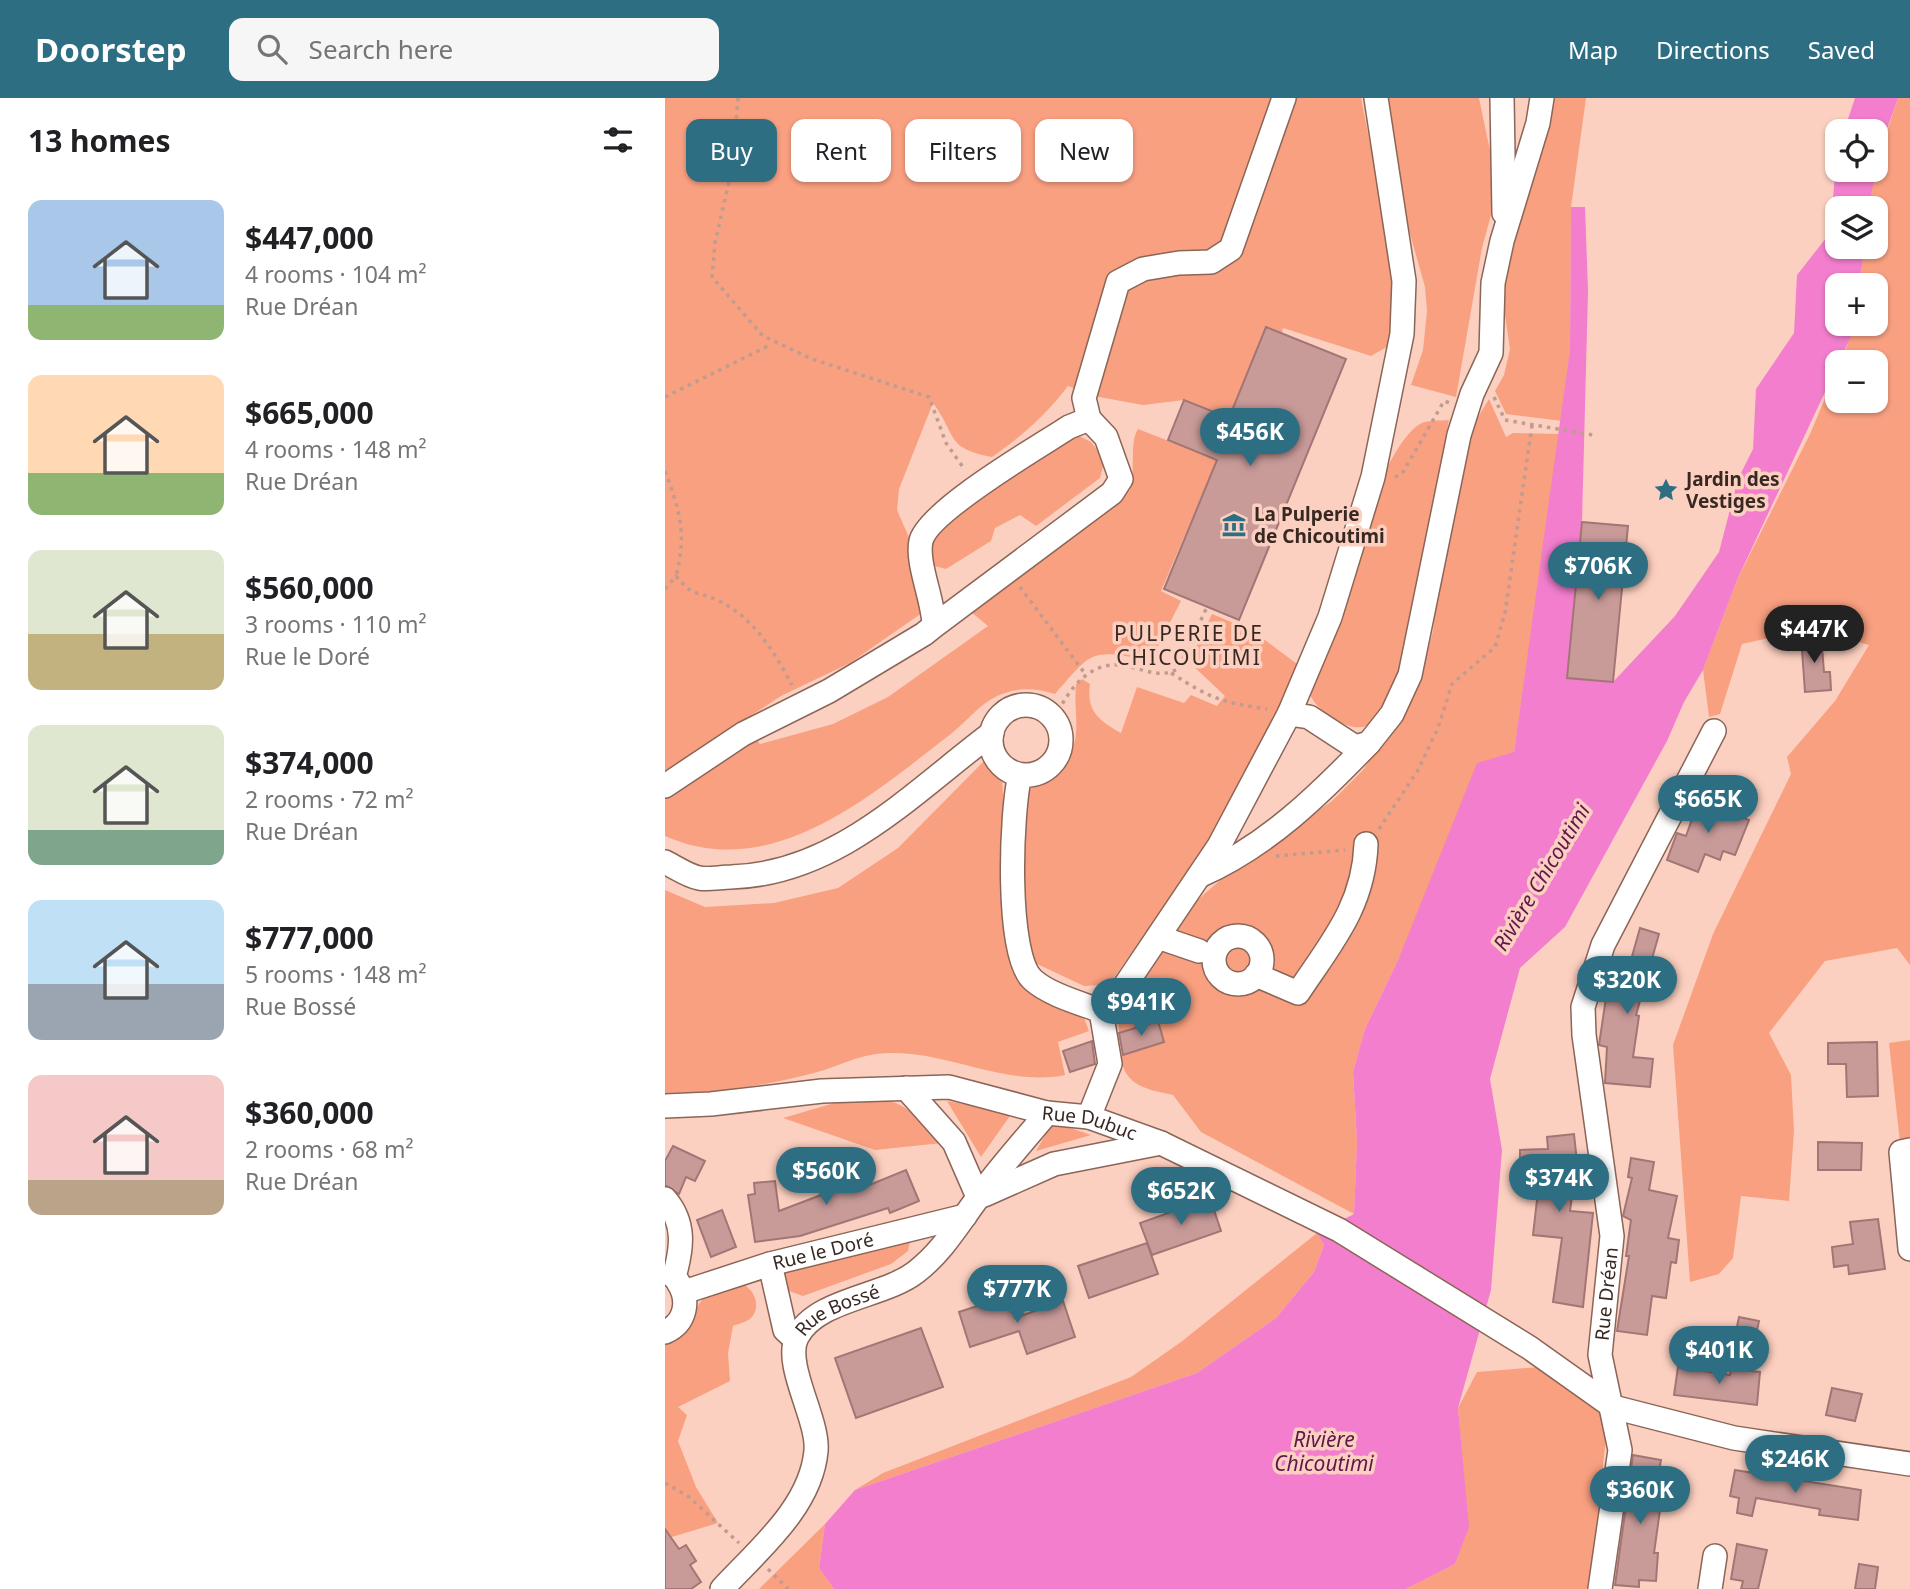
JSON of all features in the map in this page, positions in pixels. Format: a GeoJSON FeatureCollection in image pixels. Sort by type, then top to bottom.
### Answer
{"type":"FeatureCollection","features":[{"type":"Feature","properties":{"kind":"street"},"geometry":{"type":"LineString","coordinates":[[665,786],[743,734],[829,691],[934,626],[1112,493],[1121,480],[1106,437],[1089,419],[1084,398],[1118,282],[1143,269],[1179,263],[1211,262],[1231,249],[1284,98]]}},
{"type":"Feature","properties":{"kind":"street"},"geometry":{"type":"LineString","coordinates":[[1101,1011],[1122,989],[1219,846],[1290,714],[1330,617],[1373,477],[1402,334],[1403,281],[1376,98]]}},
{"type":"Feature","properties":{"kind":"street"},"geometry":{"type":"LineString","coordinates":[[1502,98],[1502,241]]}},
{"type":"Feature","properties":{"kind":"street"},"geometry":{"type":"LineString","coordinates":[[1198,876],[1242,854],[1305,808],[1369,743],[1392,714],[1410,675],[1459,435],[1472,394],[1491,353],[1493,283],[1542,98]]}},
{"type":"Feature","properties":{"kind":"street"},"geometry":{"type":"LineString","coordinates":[[934,626],[921,541],[957,501],[1069,427],[1089,419]]}},
{"type":"Feature","properties":{"kind":"street"},"geometry":{"type":"LineString","coordinates":[[665,862],[698,878],[760,876],[830,852],[891,816],[934,777],[992,733],[1003,714],[1023,705],[1035,706],[1055,719],[1062,742],[1059,753],[1043,771],[1020,775],[1010,771],[994,755],[992,733]]}},
{"type":"Feature","properties":{"kind":"street"},"geometry":{"type":"LineString","coordinates":[[1290,714],[1309,717],[1355,747],[1369,743]]}},
{"type":"Feature","properties":{"kind":"street","name":"Rue Dréan"},"geometry":{"type":"LineString","coordinates":[[1600,1589],[1620,1450],[1613,1407],[1599,1354],[1612,1236],[1584,1035],[1583,1007],[1603,945],[1714,732]]}},
{"type":"Feature","properties":{"kind":"street"},"geometry":{"type":"LineString","coordinates":[[1020,775],[1015,795],[1014,839],[1014,929],[1019,959],[1032,979],[1101,1011]]}},
{"type":"Feature","properties":{"kind":"street"},"geometry":{"type":"LineString","coordinates":[[1256,975],[1298,993],[1357,902],[1366,865],[1366,844]]}},
{"type":"Feature","properties":{"kind":"street"},"geometry":{"type":"LineString","coordinates":[[1158,937],[1199,951]]}},
{"type":"Feature","properties":{"kind":"street"},"geometry":{"type":"LineString","coordinates":[[1090,1117],[1109,1064],[1101,1011]]}},
{"type":"Feature","properties":{"kind":"street","name":"Rue Dubuc"},"geometry":{"type":"LineString","coordinates":[[665,1105],[711,1104],[821,1091],[949,1087],[1047,1113],[1090,1117],[1161,1143],[1339,1230],[1530,1348],[1613,1407]]}},
{"type":"Feature","properties":{"kind":"street"},"geometry":{"type":"LineString","coordinates":[[906,1088],[954,1142],[971,1207]]}},
{"type":"Feature","properties":{"kind":"street","name":"Rue Bossé"},"geometry":{"type":"LineString","coordinates":[[722,1589],[792,1512],[810,1479],[816,1449],[794,1358],[795,1339],[804,1327],[823,1313],[913,1275],[939,1254],[971,1207],[1047,1113]]}},
{"type":"Feature","properties":{"kind":"street","name":"Rue le Doré"},"geometry":{"type":"LineString","coordinates":[[675,1280],[771,1264],[971,1207],[1054,1164],[1161,1143]]}},
{"type":"Feature","properties":{"kind":"street"},"geometry":{"type":"LineString","coordinates":[[1910,1150],[1901,1152],[1910,1249]]}},
{"type":"Feature","properties":{"kind":"street"},"geometry":{"type":"LineString","coordinates":[[665,1199],[676,1216],[683,1248],[675,1280],[684,1313],[678,1322],[665,1332]]}},
{"type":"Feature","properties":{"kind":"street"},"geometry":{"type":"LineString","coordinates":[[771,1264],[785,1330],[795,1339]]}},
{"type":"Feature","properties":{"kind":"street"},"geometry":{"type":"LineString","coordinates":[[1613,1407],[1734,1438],[1910,1464]]}},
{"type":"Feature","properties":{"kind":"street"},"geometry":{"type":"LineString","coordinates":[[1710,1589],[1715,1556]]}},
{"type":"Feature","properties":{"kind":"path"},"geometry":{"type":"LineString","coordinates":[[738,98],[732,169],[715,243],[712,277],[763,336],[812,359],[929,397],[953,457],[980,486]]}},
{"type":"Feature","properties":{"kind":"path"},"geometry":{"type":"LineString","coordinates":[[665,397],[768,346]]}},
{"type":"Feature","properties":{"kind":"path"},"geometry":{"type":"LineString","coordinates":[[1492,393],[1505,420],[1593,435]]}},
{"type":"Feature","properties":{"kind":"path"},"geometry":{"type":"LineString","coordinates":[[1388,479],[1402,474],[1444,401],[1454,404]]}},
{"type":"Feature","properties":{"kind":"path"},"geometry":{"type":"LineString","coordinates":[[1274,856],[1341,851],[1366,844],[1418,770],[1438,728],[1452,684],[1495,647],[1505,613],[1534,425]]}},
{"type":"Feature","properties":{"kind":"path"},"geometry":{"type":"LineString","coordinates":[[665,471],[678,508],[684,547],[676,576],[665,589]]}},
{"type":"Feature","properties":{"kind":"path"},"geometry":{"type":"LineString","coordinates":[[1007,569],[1086,675]]}},
{"type":"Feature","properties":{"kind":"path"},"geometry":{"type":"LineString","coordinates":[[676,576],[690,593],[717,600],[765,637],[795,690]]}},
{"type":"Feature","properties":{"kind":"path"},"geometry":{"type":"LineString","coordinates":[[1055,719],[1074,684],[1100,667],[1118,664],[1147,673],[1170,673],[1178,669],[1207,607]]}},
{"type":"Feature","properties":{"kind":"path"},"geometry":{"type":"LineString","coordinates":[[1170,673],[1210,698],[1230,705],[1290,714]]}},
{"type":"Feature","properties":{"kind":"path"},"geometry":{"type":"LineString","coordinates":[[665,1483],[689,1497],[789,1589]]}},
{"type":"Feature","properties":{"kind":"shaded area"},"geometry":{"type":"Polygon","coordinates":[[[665,98],[1361,98],[1398,284],[1392,344],[1371,356],[1283,328],[1282,333],[1266,327],[1229,418],[1184,400],[1143,405],[1099,397],[1068,386],[1033,424],[992,457],[966,450],[959,445],[933,403],[899,489],[897,510],[924,572],[922,613],[850,663],[781,696],[743,721],[760,744],[833,724],[888,697],[988,626],[970,611],[1130,490],[1134,442],[1138,429],[1217,460],[1161,591],[1181,601],[1157,648],[1142,659],[1111,654],[1091,658],[1055,694],[1026,689],[997,696],[889,782],[855,805],[782,841],[744,849],[705,848],[665,836],[665,98]]]}},
{"type":"Feature","properties":{"kind":"shaded area"},"geometry":{"type":"Polygon","coordinates":[[[1381,98],[1479,98],[1498,189],[1482,248],[1456,397],[1411,385],[1423,350],[1427,311],[1425,287],[1405,216],[1381,98]]]}},
{"type":"Feature","properties":{"kind":"shaded area"},"geometry":{"type":"Polygon","coordinates":[[[1542,98],[1586,98],[1571,207],[1570,350],[1562,421],[1506,414],[1495,391],[1504,375],[1510,349],[1502,295],[1542,98]]]}},
{"type":"Feature","properties":{"kind":"shaded area"},"geometry":{"type":"Polygon","coordinates":[[[1898,98],[1910,98],[1910,965],[1897,948],[1825,961],[1769,1033],[1791,1075],[1794,1131],[1789,1201],[1741,1196],[1733,1258],[1719,1274],[1690,1282],[1673,1045],[1713,934],[1791,774],[1787,757],[1835,701],[1869,645],[1810,629],[1742,644],[1720,714],[1709,717],[1703,670],[1737,580],[1825,398],[1825,413],[1888,413],[1888,350],[1845,350],[1851,336],[1888,336],[1888,273],[1861,273],[1863,259],[1888,259],[1888,196],[1870,196],[1873,182],[1888,182],[1888,128],[1898,98]]]}},
{"type":"Feature","properties":{"kind":"shaded area"},"geometry":{"type":"Polygon","coordinates":[[[1489,399],[1506,437],[1513,433],[1560,434],[1514,752],[1399,958],[1365,1029],[1353,1072],[1357,1142],[1354,1214],[1201,1132],[1173,1095],[1147,1088],[1132,1080],[1123,1066],[1121,1056],[1164,1041],[1158,1021],[1119,1033],[1118,1017],[1125,997],[1193,904],[1225,876],[1332,801],[1363,770],[1416,692],[1433,631],[1441,558],[1466,437],[1489,399]]]}},
{"type":"Feature","properties":{"kind":"shaded area"},"geometry":{"type":"Polygon","coordinates":[[[1449,420],[1399,682],[1376,720],[1360,727],[1349,726],[1324,711],[1309,692],[1340,590],[1371,504],[1405,438],[1422,423],[1449,420]]]}},
{"type":"Feature","properties":{"kind":"shaded area"},"geometry":{"type":"Polygon","coordinates":[[[1077,435],[1091,442],[1101,455],[1104,462],[1100,478],[1036,526],[1020,515],[995,528],[991,541],[946,569],[934,566],[927,556],[931,535],[947,526],[991,486],[1077,435]]]}},
{"type":"Feature","properties":{"kind":"shaded area"},"geometry":{"type":"Polygon","coordinates":[[[1212,614],[1253,631],[1297,664],[1280,715],[1199,856],[1113,979],[1102,985],[1084,986],[1035,963],[1024,939],[1025,798],[1031,788],[1058,765],[1064,766],[1070,755],[1076,736],[1076,684],[1082,679],[1090,684],[1090,701],[1096,714],[1121,733],[1137,687],[1184,703],[1191,695],[1217,706],[1225,696],[1189,662],[1212,614]]]}},
{"type":"Feature","properties":{"kind":"shaded area"},"geometry":{"type":"Polygon","coordinates":[[[986,759],[1002,778],[1012,950],[1082,1013],[1089,1031],[1058,1042],[1065,1075],[1021,1076],[913,1054],[891,1053],[870,1055],[777,1082],[702,1092],[665,1093],[665,890],[705,907],[774,903],[838,888],[898,848],[986,759]]]}},
{"type":"Feature","properties":{"kind":"shaded area"},"geometry":{"type":"Polygon","coordinates":[[[1910,1040],[1910,1150],[1901,1152],[1889,1043],[1910,1040]]]}},
{"type":"Feature","properties":{"kind":"shaded area"},"geometry":{"type":"Polygon","coordinates":[[[855,1097],[884,1099],[905,1108],[942,1143],[875,1150],[783,1118],[855,1097]]]}},
{"type":"Feature","properties":{"kind":"shaded area"},"geometry":{"type":"Polygon","coordinates":[[[947,1101],[1012,1113],[981,1157],[947,1101]]]}},
{"type":"Feature","properties":{"kind":"shaded area"},"geometry":{"type":"Polygon","coordinates":[[[1053,1122],[1091,1135],[1036,1151],[1053,1122]]]}},
{"type":"Feature","properties":{"kind":"shaded area"},"geometry":{"type":"Polygon","coordinates":[[[1317,1233],[1324,1245],[1314,1272],[1276,1318],[1197,1373],[855,1490],[883,1473],[1131,1377],[1181,1342],[1317,1233]]]}},
{"type":"Feature","properties":{"kind":"shaded area"},"geometry":{"type":"Polygon","coordinates":[[[910,1241],[908,1251],[891,1264],[803,1296],[789,1291],[783,1273],[785,1268],[910,1241]]]}},
{"type":"Feature","properties":{"kind":"shaded area"},"geometry":{"type":"Polygon","coordinates":[[[742,1284],[753,1294],[756,1310],[750,1319],[733,1326],[728,1353],[730,1381],[678,1407],[687,1415],[678,1441],[696,1487],[718,1523],[665,1539],[665,1345],[683,1335],[698,1306],[710,1293],[742,1284]]]}},
{"type":"Feature","properties":{"kind":"shaded area"},"geometry":{"type":"Polygon","coordinates":[[[1539,1367],[1587,1398],[1608,1421],[1589,1589],[1406,1589],[1455,1564],[1468,1527],[1458,1408],[1477,1372],[1539,1367]]]}},
{"type":"Feature","properties":{"kind":"shaded area"},"geometry":{"type":"Polygon","coordinates":[[[825,1524],[819,1568],[834,1589],[759,1589],[825,1524]]]}},
{"type":"Feature","properties":{"kind":"water","name":"Rivière Chicoutimi"},"geometry":{"type":"Polygon","coordinates":[[[1855,98],[1898,98],[1888,126],[1888,119],[1848,119],[1855,98]]]}},
{"type":"Feature","properties":{"kind":"water","name":"Rivière Chicoutimi"},"geometry":{"type":"Polygon","coordinates":[[[1834,182],[1874,182],[1871,196],[1833,196],[1834,182]]]}},
{"type":"Feature","properties":{"kind":"water","name":"Rivière Chicoutimi"},"geometry":{"type":"Polygon","coordinates":[[[1571,207],[1585,207],[1588,291],[1582,522],[1567,678],[1613,682],[1675,616],[1719,552],[1738,479],[1753,449],[1756,389],[1794,333],[1797,275],[1825,239],[1825,259],[1863,259],[1861,273],[1825,273],[1825,336],[1851,336],[1845,350],[1825,350],[1825,392],[1737,580],[1703,670],[1684,702],[1667,741],[1565,927],[1520,968],[1490,1079],[1502,1150],[1491,1290],[1458,1408],[1469,1527],[1455,1564],[1406,1589],[834,1589],[819,1568],[825,1524],[855,1490],[1197,1373],[1276,1318],[1314,1272],[1324,1245],[1317,1233],[1354,1214],[1357,1142],[1353,1072],[1365,1029],[1399,958],[1477,763],[1514,752],[1570,350],[1571,207]]]}},
{"type":"Feature","properties":{"kind":"building","name":"La Pulperie de Chicoutimi"},"geometry":{"type":"Polygon","coordinates":[[[1266,327],[1346,359],[1239,620],[1164,589],[1217,460],[1168,440],[1184,400],[1229,418],[1266,327]]]}},
{"type":"Feature","properties":{"kind":"building"},"geometry":{"type":"Polygon","coordinates":[[[1582,522],[1628,526],[1613,682],[1567,678],[1582,522]]]}},
{"type":"Feature","properties":{"kind":"building"},"geometry":{"type":"Polygon","coordinates":[[[1821,635],[1824,672],[1830,672],[1831,690],[1805,692],[1801,636],[1821,635]]]}},
{"type":"Feature","properties":{"kind":"building"},"geometry":{"type":"Polygon","coordinates":[[[1701,794],[1724,802],[1722,810],[1749,820],[1735,855],[1723,851],[1720,860],[1705,854],[1698,872],[1667,860],[1677,833],[1686,836],[1701,794]]]}},
{"type":"Feature","properties":{"kind":"building"},"geometry":{"type":"Polygon","coordinates":[[[1640,928],[1659,934],[1636,1015],[1639,1016],[1633,1057],[1653,1059],[1650,1087],[1605,1083],[1607,1047],[1599,1045],[1607,991],[1604,990],[1612,962],[1629,967],[1640,928]]]}},
{"type":"Feature","properties":{"kind":"building"},"geometry":{"type":"Polygon","coordinates":[[[1158,1021],[1164,1042],[1123,1055],[1119,1033],[1158,1021]]]}},
{"type":"Feature","properties":{"kind":"building"},"geometry":{"type":"Polygon","coordinates":[[[1092,1041],[1095,1064],[1070,1072],[1063,1051],[1092,1041]]]}},
{"type":"Feature","properties":{"kind":"building"},"geometry":{"type":"Polygon","coordinates":[[[1877,1042],[1878,1096],[1847,1097],[1846,1064],[1828,1064],[1828,1043],[1877,1042]]]}},
{"type":"Feature","properties":{"kind":"building"},"geometry":{"type":"Polygon","coordinates":[[[1574,1134],[1577,1162],[1568,1163],[1565,1195],[1572,1196],[1570,1211],[1593,1213],[1583,1307],[1553,1302],[1562,1238],[1533,1235],[1538,1191],[1521,1192],[1520,1174],[1520,1150],[1548,1149],[1547,1137],[1574,1134]]]}},
{"type":"Feature","properties":{"kind":"building"},"geometry":{"type":"Polygon","coordinates":[[[1818,1142],[1862,1143],[1861,1170],[1818,1170],[1818,1142]]]}},
{"type":"Feature","properties":{"kind":"building"},"geometry":{"type":"Polygon","coordinates":[[[673,1146],[705,1161],[695,1181],[686,1177],[679,1194],[665,1185],[665,1161],[673,1146]]]}},
{"type":"Feature","properties":{"kind":"building"},"geometry":{"type":"Polygon","coordinates":[[[1631,1158],[1654,1162],[1649,1190],[1677,1196],[1668,1238],[1679,1240],[1676,1263],[1671,1262],[1666,1298],[1652,1296],[1647,1335],[1617,1331],[1629,1256],[1626,1256],[1631,1220],[1623,1216],[1632,1178],[1628,1177],[1631,1158]]]}},
{"type":"Feature","properties":{"kind":"building"},"geometry":{"type":"Polygon","coordinates":[[[906,1170],[919,1201],[890,1213],[888,1208],[800,1236],[755,1242],[748,1195],[755,1194],[754,1183],[775,1181],[779,1211],[821,1195],[861,1185],[862,1188],[906,1170]]]}},
{"type":"Feature","properties":{"kind":"building"},"geometry":{"type":"Polygon","coordinates":[[[1210,1198],[1221,1231],[1152,1255],[1140,1223],[1210,1198]]]}},
{"type":"Feature","properties":{"kind":"building"},"geometry":{"type":"Polygon","coordinates":[[[722,1210],[736,1247],[711,1257],[697,1220],[722,1210]]]}},
{"type":"Feature","properties":{"kind":"building"},"geometry":{"type":"Polygon","coordinates":[[[1878,1219],[1885,1269],[1849,1274],[1848,1265],[1834,1267],[1832,1247],[1853,1244],[1850,1222],[1878,1219]]]}},
{"type":"Feature","properties":{"kind":"building"},"geometry":{"type":"Polygon","coordinates":[[[1147,1243],[1158,1274],[1089,1298],[1078,1266],[1147,1243]]]}},
{"type":"Feature","properties":{"kind":"building"},"geometry":{"type":"Polygon","coordinates":[[[1008,1296],[1015,1318],[1063,1301],[1075,1337],[1027,1354],[1019,1331],[970,1347],[959,1312],[1008,1296]]]}},
{"type":"Feature","properties":{"kind":"building"},"geometry":{"type":"Polygon","coordinates":[[[1739,1317],[1759,1321],[1754,1345],[1734,1341],[1739,1317]]]}},
{"type":"Feature","properties":{"kind":"building"},"geometry":{"type":"Polygon","coordinates":[[[921,1328],[943,1387],[856,1418],[835,1358],[921,1328]]]}},
{"type":"Feature","properties":{"kind":"building"},"geometry":{"type":"Polygon","coordinates":[[[1678,1367],[1730,1375],[1731,1369],[1760,1372],[1757,1405],[1674,1395],[1678,1367]]]}},
{"type":"Feature","properties":{"kind":"building"},"geometry":{"type":"Polygon","coordinates":[[[1832,1388],[1862,1394],[1855,1421],[1826,1415],[1832,1388]]]}},
{"type":"Feature","properties":{"kind":"building"},"geometry":{"type":"Polygon","coordinates":[[[1633,1455],[1661,1460],[1652,1509],[1660,1510],[1654,1553],[1658,1553],[1656,1581],[1639,1580],[1639,1587],[1615,1585],[1633,1455]]]}},
{"type":"Feature","properties":{"kind":"building"},"geometry":{"type":"Polygon","coordinates":[[[1735,1470],[1861,1490],[1858,1520],[1819,1515],[1820,1509],[1756,1498],[1752,1516],[1737,1513],[1739,1498],[1730,1496],[1735,1470]]]}},
{"type":"Feature","properties":{"kind":"building"},"geometry":{"type":"Polygon","coordinates":[[[665,1529],[679,1549],[686,1545],[696,1561],[690,1565],[701,1582],[691,1589],[665,1589],[665,1529]]]}},
{"type":"Feature","properties":{"kind":"building"},"geometry":{"type":"Polygon","coordinates":[[[1737,1544],[1767,1550],[1758,1589],[1741,1589],[1743,1581],[1731,1579],[1737,1544]]]}},
{"type":"Feature","properties":{"kind":"building"},"geometry":{"type":"Polygon","coordinates":[[[1859,1564],[1878,1567],[1875,1589],[1855,1589],[1859,1564]]]}},
{"type":"Feature","properties":{"kind":"place","name":"Jardin des Vestiges"},"geometry":{"type":"Point","coordinates":[1666,490]}},
{"type":"Feature","properties":{"kind":"place","name":"La Pulperie de Chicoutimi"},"geometry":{"type":"Point","coordinates":[1234,525]}},
{"type":"Feature","properties":{"kind":"district","name":"PULPERIE DE CHICOUTIMI"},"geometry":{"type":"Point","coordinates":[1189,645]}}]}
